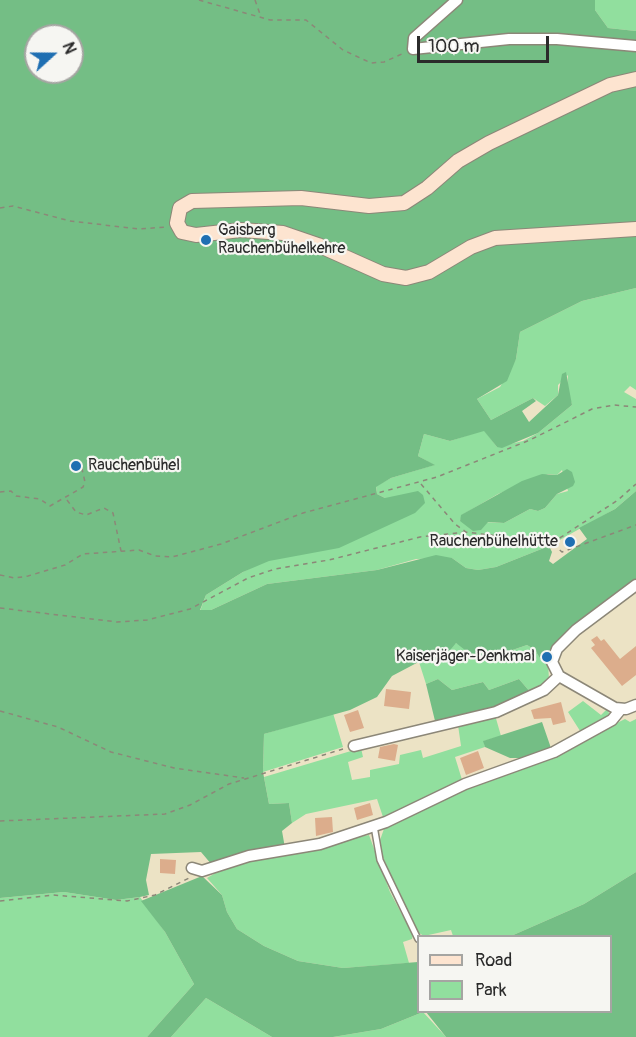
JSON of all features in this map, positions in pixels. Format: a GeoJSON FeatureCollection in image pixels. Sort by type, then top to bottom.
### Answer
{"type":"FeatureCollection","features":[{"type":"Feature","properties":{"kind":"main road"},"geometry":{"type":"LineString","coordinates":[[636,79],[610,85],[489,142],[458,161],[427,188],[404,203],[369,206],[301,198],[192,201],[180,208],[177,217],[178,227],[182,232],[196,235],[241,230],[277,232],[318,245],[383,274],[406,278],[429,272],[471,248],[495,238],[636,229]]}},
{"type":"Feature","properties":{"kind":"street"},"geometry":{"type":"LineString","coordinates":[[457,0],[414,38],[413,48],[428,49],[509,39],[566,39],[636,46]]}},
{"type":"Feature","properties":{"kind":"street"},"geometry":{"type":"LineString","coordinates":[[621,709],[559,676],[552,662],[560,646],[586,621],[636,585]]}},
{"type":"Feature","properties":{"kind":"street"},"geometry":{"type":"LineString","coordinates":[[354,746],[496,712],[544,690],[559,676]]}},
{"type":"Feature","properties":{"kind":"street"},"geometry":{"type":"LineString","coordinates":[[197,870],[249,856],[320,844],[374,826],[465,784],[554,752],[612,720],[621,709],[636,705]]}},
{"type":"Feature","properties":{"kind":"lane"},"geometry":{"type":"LineString","coordinates":[[374,826],[380,860],[417,937]]}},
{"type":"Feature","properties":{"kind":"path"},"geometry":{"type":"LineString","coordinates":[[199,0],[262,18],[306,20],[343,50],[371,63],[384,62],[413,48]]}},
{"type":"Feature","properties":{"kind":"path"},"geometry":{"type":"LineString","coordinates":[[255,0],[262,18]]}},
{"type":"Feature","properties":{"kind":"path"},"geometry":{"type":"LineString","coordinates":[[0,208],[13,206],[70,221],[139,229],[178,227]]}},
{"type":"Feature","properties":{"kind":"path"},"geometry":{"type":"LineString","coordinates":[[0,575],[22,577],[65,565],[83,554],[139,550],[155,556],[172,557],[221,544],[303,513],[420,483],[530,440],[588,410],[614,405],[636,407]]}},
{"type":"Feature","properties":{"kind":"path"},"geometry":{"type":"LineString","coordinates":[[0,492],[10,491],[16,495],[40,499],[50,506],[66,499],[83,487],[85,482],[82,469],[76,466]]}},
{"type":"Feature","properties":{"kind":"path"},"geometry":{"type":"LineString","coordinates":[[420,483],[455,524],[466,532]]}},
{"type":"Feature","properties":{"kind":"path"},"geometry":{"type":"LineString","coordinates":[[552,543],[618,500],[636,484]]}},
{"type":"Feature","properties":{"kind":"path"},"geometry":{"type":"LineString","coordinates":[[66,499],[76,512],[86,514],[104,508],[113,513],[117,546],[121,551]]}},
{"type":"Feature","properties":{"kind":"path"},"geometry":{"type":"LineString","coordinates":[[0,608],[117,622],[147,620],[190,609],[248,578],[275,568],[329,560],[428,536],[466,532],[552,543],[562,552],[636,525]]}},
{"type":"Feature","properties":{"kind":"path"},"geometry":{"type":"LineString","coordinates":[[0,711],[58,727],[111,752],[174,768],[245,778]]}},
{"type":"Feature","properties":{"kind":"path"},"geometry":{"type":"LineString","coordinates":[[0,821],[165,814],[177,811],[245,778],[354,746]]}},
{"type":"Feature","properties":{"kind":"path"},"geometry":{"type":"LineString","coordinates":[[0,901],[53,895],[127,901],[155,895],[197,870]]}},
{"type":"Feature","properties":{"kind":"green space"},"geometry":{"type":"Polygon","coordinates":[[[0,0],[595,0],[595,10],[608,28],[636,31],[636,288],[582,301],[520,332],[516,359],[507,381],[477,399],[491,420],[533,398],[536,401],[522,411],[529,422],[558,395],[562,374],[566,372],[572,405],[538,433],[502,448],[497,447],[484,431],[450,441],[424,434],[418,456],[435,465],[391,478],[376,487],[377,494],[385,498],[418,491],[423,495],[425,503],[415,513],[339,548],[269,561],[243,572],[206,595],[200,610],[211,610],[267,584],[377,570],[436,555],[452,558],[466,568],[478,570],[496,567],[549,546],[552,552],[549,561],[553,564],[587,539],[579,528],[615,509],[636,491],[636,581],[548,660],[541,660],[535,650],[527,645],[492,657],[474,657],[456,643],[440,662],[428,657],[392,676],[377,697],[350,710],[264,734],[263,772],[269,804],[289,803],[292,823],[282,831],[285,848],[212,865],[201,852],[151,854],[146,880],[149,895],[116,900],[64,892],[0,898],[0,0]]]}},
{"type":"Feature","properties":{"kind":"green space"},"geometry":{"type":"Polygon","coordinates":[[[595,0],[636,0],[636,31],[608,28],[595,10],[595,0]]]}},
{"type":"Feature","properties":{"kind":"green space"},"geometry":{"type":"Polygon","coordinates":[[[636,288],[636,390],[630,386],[624,392],[636,399],[636,491],[615,509],[549,546],[496,567],[478,570],[466,568],[452,558],[416,559],[377,570],[267,584],[211,610],[200,611],[206,595],[243,572],[385,498],[377,494],[376,486],[391,478],[434,465],[418,456],[424,434],[450,441],[484,430],[497,447],[523,441],[538,433],[572,405],[567,388],[568,375],[558,385],[558,395],[545,406],[533,398],[491,420],[477,399],[500,387],[516,359],[520,332],[582,301],[636,288]],[[562,470],[557,475],[548,474],[498,494],[462,515],[460,521],[504,523],[530,509],[538,511],[545,508],[557,494],[568,491],[562,470]]]}},
{"type":"Feature","properties":{"kind":"green space"},"geometry":{"type":"Polygon","coordinates":[[[567,469],[572,472],[575,482],[573,486],[557,494],[545,508],[538,511],[530,509],[504,523],[488,522],[481,530],[473,531],[460,521],[461,515],[522,481],[542,474],[557,475],[567,469]]]}},
{"type":"Feature","properties":{"kind":"green space"},"geometry":{"type":"Polygon","coordinates":[[[456,643],[492,657],[527,645],[535,650],[541,660],[548,660],[549,681],[531,693],[519,679],[489,690],[483,682],[452,690],[438,679],[426,684],[419,662],[456,643]]]}},
{"type":"Feature","properties":{"kind":"green space"},"geometry":{"type":"Polygon","coordinates":[[[438,679],[452,690],[483,682],[489,690],[519,679],[531,693],[508,705],[436,725],[426,684],[438,679]]]}},
{"type":"Feature","properties":{"kind":"green space"},"geometry":{"type":"Polygon","coordinates":[[[583,701],[601,715],[607,709],[610,715],[582,734],[568,712],[583,701]]]}},
{"type":"Feature","properties":{"kind":"green space"},"geometry":{"type":"Polygon","coordinates":[[[333,713],[343,747],[263,772],[264,734],[333,713]]]}},
{"type":"Feature","properties":{"kind":"green space"},"geometry":{"type":"Polygon","coordinates":[[[495,715],[501,736],[484,741],[485,747],[455,757],[463,783],[384,820],[377,799],[306,814],[292,823],[289,803],[269,804],[264,777],[361,748],[363,757],[348,762],[352,780],[370,777],[370,770],[399,764],[400,755],[421,750],[423,758],[461,746],[458,725],[495,715]]]}},
{"type":"Feature","properties":{"kind":"green space"},"geometry":{"type":"Polygon","coordinates":[[[625,719],[630,722],[636,719],[636,872],[584,904],[513,935],[453,935],[451,930],[428,935],[419,933],[403,904],[382,855],[379,843],[385,826],[465,787],[560,751],[625,719]]]}},
{"type":"Feature","properties":{"kind":"green space"},"geometry":{"type":"Polygon","coordinates":[[[542,722],[552,751],[531,758],[510,758],[485,747],[483,741],[542,722]]]}},
{"type":"Feature","properties":{"kind":"green space"},"geometry":{"type":"Polygon","coordinates":[[[369,835],[390,892],[413,935],[412,939],[403,942],[409,963],[343,968],[298,961],[264,946],[237,929],[227,912],[222,895],[207,878],[229,865],[369,835]]]}},
{"type":"Feature","properties":{"kind":"green space"},"geometry":{"type":"Polygon","coordinates":[[[636,872],[636,1037],[446,1037],[427,1013],[612,1013],[612,935],[513,935],[584,904],[636,872]]]}},
{"type":"Feature","properties":{"kind":"green space"},"geometry":{"type":"Polygon","coordinates":[[[202,876],[222,895],[227,912],[237,929],[264,946],[298,961],[343,968],[417,962],[417,1013],[421,1013],[381,1029],[333,1037],[272,1037],[206,998],[171,1037],[147,1037],[194,984],[165,932],[141,901],[202,876]]]}},
{"type":"Feature","properties":{"kind":"green space"},"geometry":{"type":"Polygon","coordinates":[[[64,892],[116,900],[140,897],[165,932],[194,984],[147,1037],[0,1037],[0,898],[64,892]]]}},
{"type":"Feature","properties":{"kind":"green space"},"geometry":{"type":"Polygon","coordinates":[[[206,998],[272,1037],[171,1037],[206,998]]]}},
{"type":"Feature","properties":{"kind":"green space"},"geometry":{"type":"Polygon","coordinates":[[[424,1013],[446,1037],[333,1037],[381,1029],[424,1013]]]}},
{"type":"Feature","properties":{"kind":"building"},"geometry":{"type":"Polygon","coordinates":[[[597,636],[601,641],[604,639],[620,659],[636,646],[636,675],[622,686],[591,648],[595,645],[591,640],[597,636]]]}},
{"type":"Feature","properties":{"kind":"building"},"geometry":{"type":"Polygon","coordinates":[[[386,689],[411,692],[409,709],[384,706],[386,689]]]}},
{"type":"Feature","properties":{"kind":"building"},"geometry":{"type":"Polygon","coordinates":[[[561,702],[566,722],[553,725],[551,718],[534,719],[531,710],[561,702]]]}},
{"type":"Feature","properties":{"kind":"building"},"geometry":{"type":"Polygon","coordinates":[[[358,710],[364,728],[350,732],[344,715],[358,710]]]}},
{"type":"Feature","properties":{"kind":"building"},"geometry":{"type":"Polygon","coordinates":[[[398,745],[395,761],[378,758],[380,747],[398,745]]]}},
{"type":"Feature","properties":{"kind":"building"},"geometry":{"type":"Polygon","coordinates":[[[478,751],[484,768],[466,775],[460,758],[478,751]]]}},
{"type":"Feature","properties":{"kind":"building"},"geometry":{"type":"Polygon","coordinates":[[[370,803],[373,815],[357,820],[354,808],[370,803]]]}},
{"type":"Feature","properties":{"kind":"building"},"geometry":{"type":"Polygon","coordinates":[[[332,817],[333,832],[316,836],[315,818],[332,817]]]}},
{"type":"Feature","properties":{"kind":"building"},"geometry":{"type":"Polygon","coordinates":[[[160,859],[176,860],[175,874],[160,873],[160,859]]]}},
{"type":"Feature","properties":{"kind":"place","name":"Gaisberg Rauchenbühelkehre"},"geometry":{"type":"Point","coordinates":[206,240]}},
{"type":"Feature","properties":{"kind":"place","name":"Rauchenbühel"},"geometry":{"type":"Point","coordinates":[76,466]}},
{"type":"Feature","properties":{"kind":"place","name":"Rauchenbühelhütte"},"geometry":{"type":"Point","coordinates":[570,542]}},
{"type":"Feature","properties":{"kind":"place","name":"Kaiserjäger-Denkmal"},"geometry":{"type":"Point","coordinates":[547,657]}}]}
